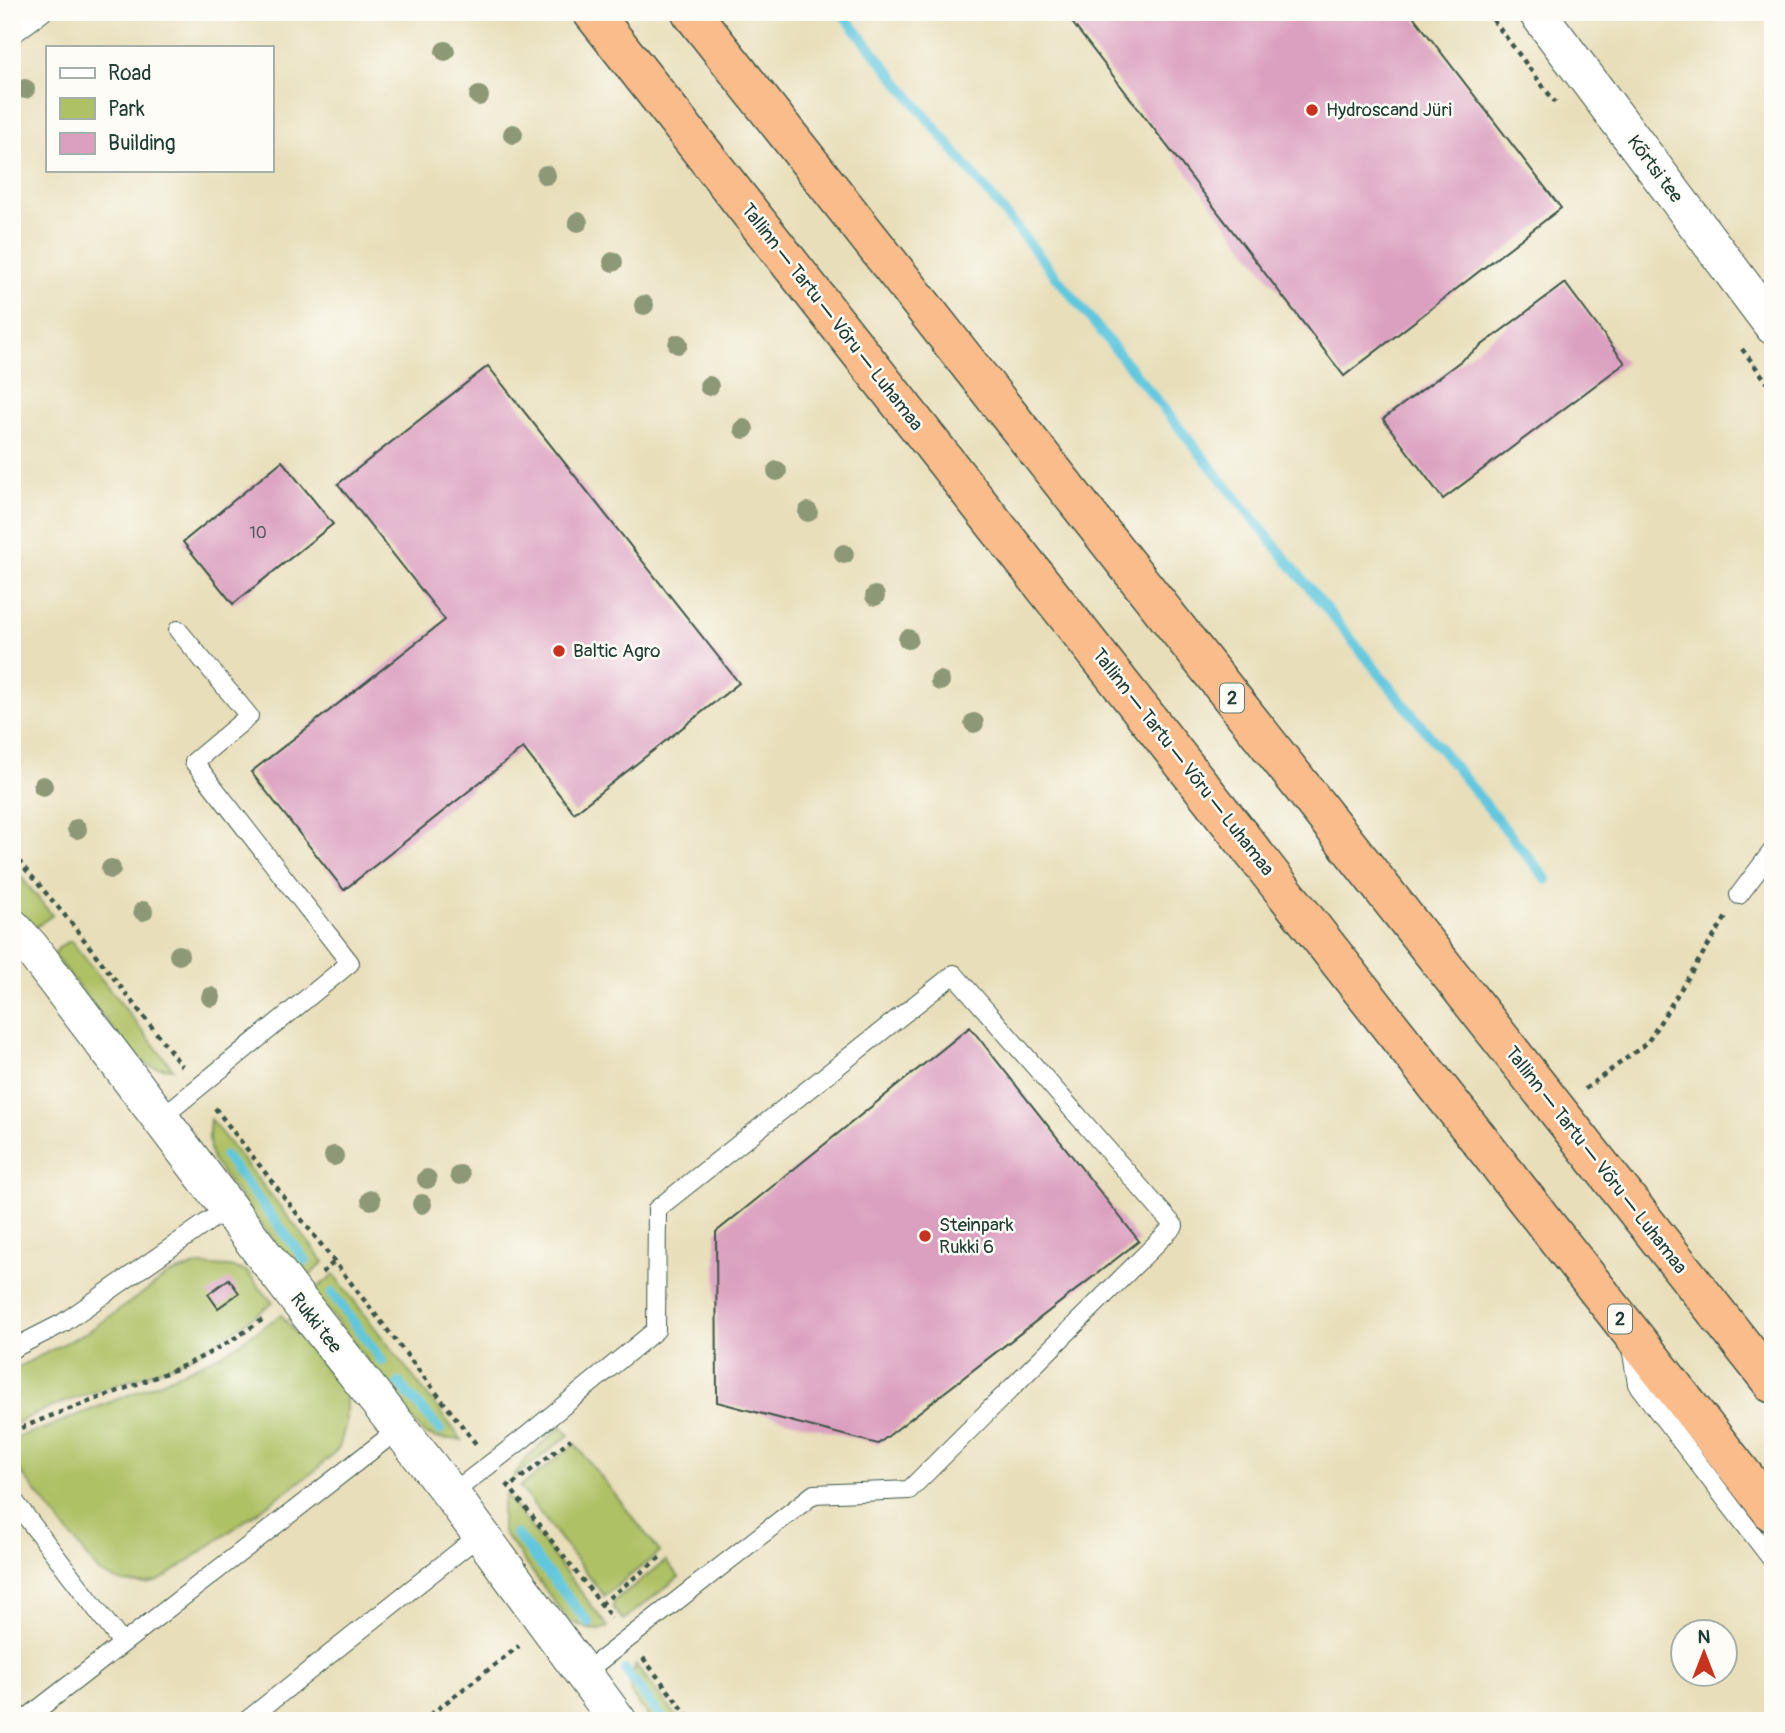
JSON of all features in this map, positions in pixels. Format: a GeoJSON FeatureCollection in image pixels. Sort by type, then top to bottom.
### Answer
{"type":"FeatureCollection","features":[{"type":"Feature","properties":{"kind":"highway","name":"Tallinn — Tartu — Võru — Luhamaa"},"geometry":{"type":"LineString","coordinates":[[592,12],[1773,1513]]}},
{"type":"Feature","properties":{"kind":"highway","name":"Tallinn — Tartu — Võru — Luhamaa"},"geometry":{"type":"LineString","coordinates":[[691,12],[1773,1384]]}},
{"type":"Feature","properties":{"kind":"street","name":"Kõrtsi tee"},"geometry":{"type":"LineString","coordinates":[[1537,12],[1773,326]]}},
{"type":"Feature","properties":{"kind":"street","name":"Rukki tee"},"geometry":{"type":"LineString","coordinates":[[22,944],[161,1118],[295,1296],[451,1494],[618,1721]]}},
{"type":"Feature","properties":{"kind":"lane"},"geometry":{"type":"LineString","coordinates":[[12,35],[43,12]]}},
{"type":"Feature","properties":{"kind":"lane"},"geometry":{"type":"LineString","coordinates":[[161,1118],[350,963],[194,762],[250,716],[178,630]]}},
{"type":"Feature","properties":{"kind":"lane"},"geometry":{"type":"LineString","coordinates":[[1740,895],[1773,850]]}},
{"type":"Feature","properties":{"kind":"lane"},"geometry":{"type":"LineString","coordinates":[[451,1494],[524,1438],[656,1329],[657,1209],[954,974],[1174,1226],[909,1490],[814,1494],[584,1673]]}},
{"type":"Feature","properties":{"kind":"lane"},"geometry":{"type":"LineString","coordinates":[[12,1349],[64,1323],[229,1207]]}},
{"type":"Feature","properties":{"kind":"lane"},"geometry":{"type":"LineString","coordinates":[[1628,1329],[1637,1384],[1773,1561]]}},
{"type":"Feature","properties":{"kind":"lane"},"geometry":{"type":"LineString","coordinates":[[23,1721],[398,1429]]}},
{"type":"Feature","properties":{"kind":"lane"},"geometry":{"type":"LineString","coordinates":[[14,1503],[122,1643]]}},
{"type":"Feature","properties":{"kind":"lane"},"geometry":{"type":"LineString","coordinates":[[246,1721],[481,1534]]}},
{"type":"Feature","properties":{"kind":"path"},"geometry":{"type":"LineString","coordinates":[[12,853],[68,919],[692,1721]]}},
{"type":"Feature","properties":{"kind":"path"},"geometry":{"type":"LineString","coordinates":[[1556,1110],[1647,1044],[1740,895]]}},
{"type":"Feature","properties":{"kind":"path"},"geometry":{"type":"LineString","coordinates":[[12,1432],[180,1367],[238,1337],[295,1296],[334,1262]]}},
{"type":"Feature","properties":{"kind":"path"},"geometry":{"type":"LineString","coordinates":[[509,1487],[571,1439]]}},
{"type":"Feature","properties":{"kind":"path"},"geometry":{"type":"LineString","coordinates":[[601,1604],[663,1555]]}},
{"type":"Feature","properties":{"kind":"path"},"geometry":{"type":"LineString","coordinates":[[422,1721],[547,1624]]}},
{"type":"Feature","properties":{"kind":"green space"},"geometry":{"type":"Polygon","coordinates":[[[12,866],[52,915],[32,930],[12,907],[12,866]]]}},
{"type":"Feature","properties":{"kind":"green space"},"geometry":{"type":"Polygon","coordinates":[[[71,941],[173,1069],[153,1067],[139,1061],[54,956],[61,946],[71,941]]]}},
{"type":"Feature","properties":{"kind":"green space"},"geometry":{"type":"Polygon","coordinates":[[[210,1119],[324,1262],[304,1281],[213,1161],[209,1140],[210,1119]]]}},
{"type":"Feature","properties":{"kind":"green space"},"geometry":{"type":"Polygon","coordinates":[[[200,1265],[246,1271],[273,1303],[190,1357],[52,1407],[12,1426],[12,1370],[89,1331],[170,1274],[200,1265]]]}},
{"type":"Feature","properties":{"kind":"green space"},"geometry":{"type":"Polygon","coordinates":[[[334,1275],[462,1440],[435,1438],[423,1433],[313,1291],[334,1275]]]}},
{"type":"Feature","properties":{"kind":"green space"},"geometry":{"type":"Polygon","coordinates":[[[281,1315],[346,1394],[346,1423],[339,1448],[316,1470],[162,1579],[135,1584],[113,1579],[99,1572],[12,1461],[12,1441],[16,1437],[161,1382],[222,1354],[281,1315]]]}},
{"type":"Feature","properties":{"kind":"green space"},"geometry":{"type":"Polygon","coordinates":[[[562,1426],[569,1435],[513,1478],[525,1459],[562,1426]]]}},
{"type":"Feature","properties":{"kind":"green space"},"geometry":{"type":"Polygon","coordinates":[[[575,1444],[660,1552],[604,1596],[520,1487],[575,1444]]]}},
{"type":"Feature","properties":{"kind":"green space"},"geometry":{"type":"Polygon","coordinates":[[[505,1494],[608,1627],[588,1629],[568,1620],[502,1531],[505,1494]]]}},
{"type":"Feature","properties":{"kind":"green space"},"geometry":{"type":"Polygon","coordinates":[[[666,1561],[679,1577],[623,1620],[613,1608],[614,1601],[666,1561]]]}},
{"type":"Feature","properties":{"kind":"green space"},"geometry":{"type":"Polygon","coordinates":[[[636,1665],[680,1721],[652,1721],[631,1694],[630,1681],[636,1665]]]}},
{"type":"Feature","properties":{"kind":"building","name":"Hydroscand Jüri"},"geometry":{"type":"Polygon","coordinates":[[[1064,12],[1410,12],[1561,208],[1344,376],[1064,12]]]}},
{"type":"Feature","properties":{"kind":"building"},"geometry":{"type":"Polygon","coordinates":[[[1565,283],[1625,363],[1443,499],[1383,419],[1565,283]]]}},
{"type":"Feature","properties":{"kind":"building","name":"Baltic Agro"},"geometry":{"type":"Polygon","coordinates":[[[488,366],[739,683],[574,813],[523,748],[344,890],[251,772],[445,620],[338,484],[488,366]]]}},
{"type":"Feature","properties":{"kind":"building"},"geometry":{"type":"Polygon","coordinates":[[[282,461],[333,524],[233,604],[183,542],[282,461]]]}},
{"type":"Feature","properties":{"kind":"building","name":"Steinpark Rukki 6"},"geometry":{"type":"Polygon","coordinates":[[[970,1027],[1139,1241],[878,1444],[717,1402],[716,1232],[970,1027]]]}},
{"type":"Feature","properties":{"kind":"building"},"geometry":{"type":"Polygon","coordinates":[[[229,1279],[239,1293],[218,1308],[208,1294],[229,1279]]]}},
{"type":"Feature","properties":{"kind":"waterway"},"geometry":{"type":"LineString","coordinates":[[841,12],[1547,880]]}},
{"type":"Feature","properties":{"kind":"waterway"},"geometry":{"type":"LineString","coordinates":[[225,1156],[306,1261]]}},
{"type":"Feature","properties":{"kind":"waterway"},"geometry":{"type":"LineString","coordinates":[[332,1293],[382,1361]]}},
{"type":"Feature","properties":{"kind":"waterway"},"geometry":{"type":"LineString","coordinates":[[399,1383],[440,1430]]}},
{"type":"Feature","properties":{"kind":"waterway"},"geometry":{"type":"LineString","coordinates":[[516,1534],[589,1623]]}},
{"type":"Feature","properties":{"kind":"waterway"},"geometry":{"type":"LineString","coordinates":[[625,1670],[664,1721]]}},
{"type":"Feature","properties":{"kind":"place","name":"Hydroscand Jüri"},"geometry":{"type":"Point","coordinates":[1312,110]}},
{"type":"Feature","properties":{"kind":"place","name":"Baltic Agro"},"geometry":{"type":"Point","coordinates":[559,651]}},
{"type":"Feature","properties":{"kind":"place","name":"Steinpark Rukki 6"},"geometry":{"type":"Point","coordinates":[925,1236]}}]}
